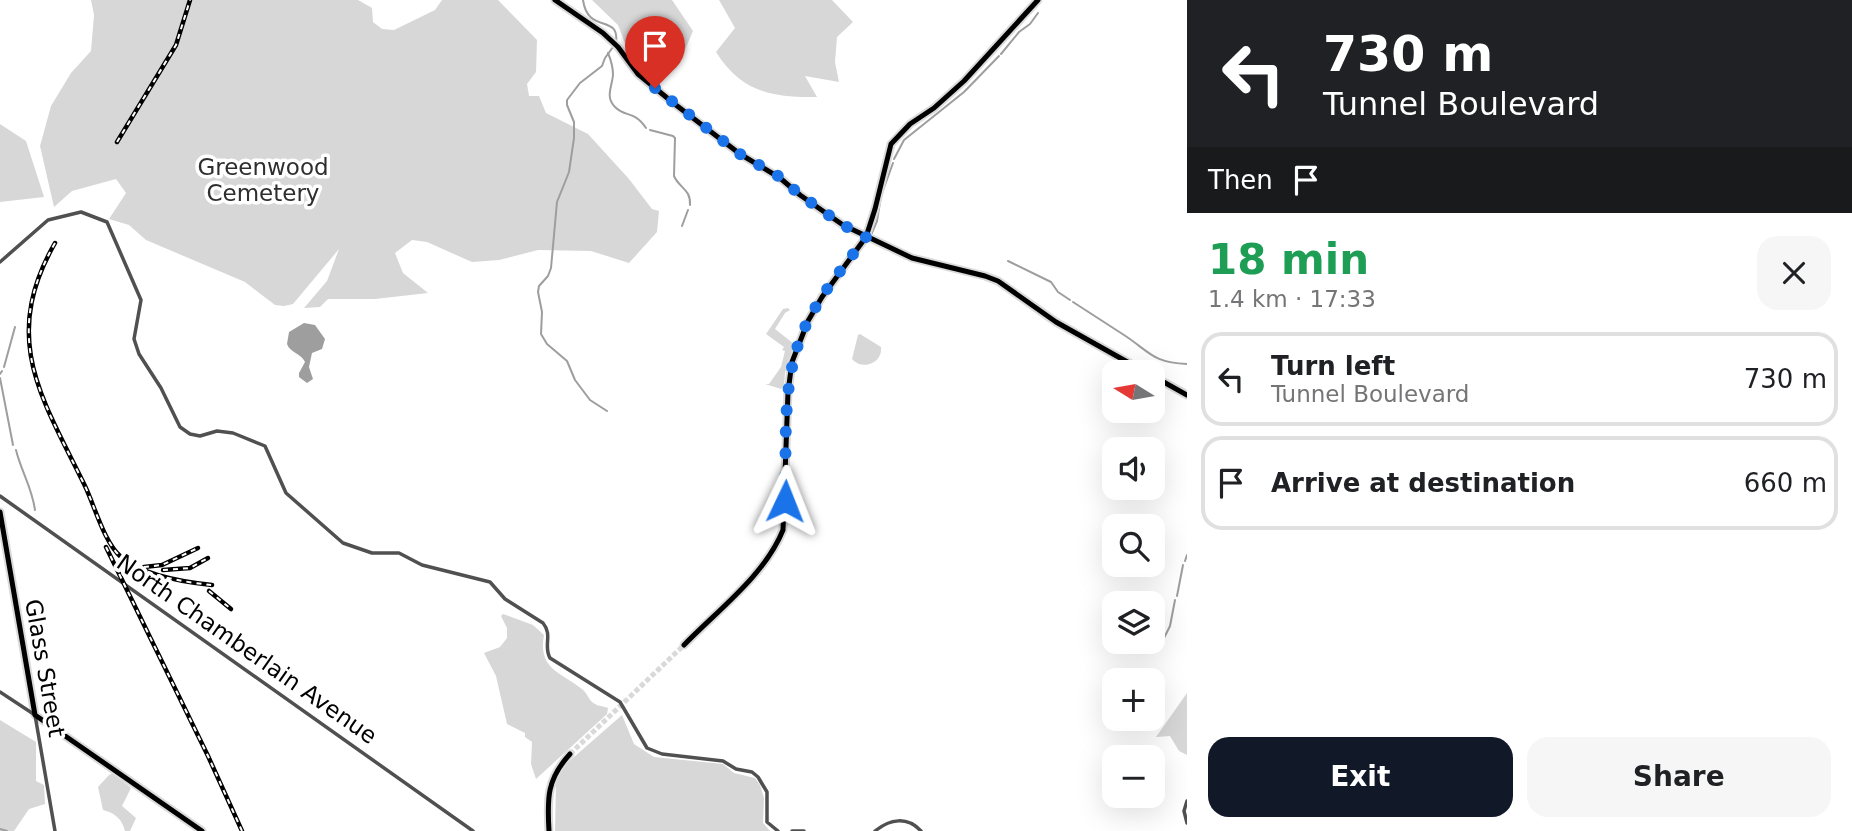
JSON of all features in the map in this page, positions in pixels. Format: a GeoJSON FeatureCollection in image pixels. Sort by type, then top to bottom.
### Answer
{"type":"FeatureCollection","features":[{"type":"Feature","properties":{"kind":"main road"},"geometry":{"type":"LineString","coordinates":[[555,0],[603,33],[618,47],[638,74],[740,154],[780,177],[800,195],[843,225],[912,258],[998,281],[1056,322],[1124,360]]}},
{"type":"Feature","properties":{"kind":"main road"},"geometry":{"type":"LineString","coordinates":[[684,645],[760,571],[778,543],[783,530],[788,392],[792,362],[808,321],[822,297],[866,237],[891,144],[910,124],[934,108],[964,81],[1038,0]]}},
{"type":"Feature","properties":{"kind":"main road"},"geometry":{"type":"LineString","coordinates":[[1166,383],[1187,395]]}},
{"type":"Feature","properties":{"kind":"main road","name":"Glass Street"},"geometry":{"type":"LineString","coordinates":[[0,512],[35,715]]}},
{"type":"Feature","properties":{"kind":"main road"},"geometry":{"type":"LineString","coordinates":[[35,715],[202,831]]}},
{"type":"Feature","properties":{"kind":"main road"},"geometry":{"type":"LineString","coordinates":[[550,831],[547,804],[550,786],[560,765],[570,754]]}},
{"type":"Feature","properties":{"kind":"street"},"geometry":{"type":"LineString","coordinates":[[0,262],[48,219],[81,212],[107,222],[141,300],[134,339],[139,354],[161,388],[180,427],[190,434],[200,436],[217,431],[233,433],[265,446],[286,493],[343,543],[372,553],[399,553],[422,565],[490,582],[505,599],[547,628],[547,654],[550,658],[620,702],[647,748],[662,754],[723,761],[736,769],[758,776],[767,792],[767,822],[778,831]]}},
{"type":"Feature","properties":{"kind":"street","name":"North Chamberlain Avenue"},"geometry":{"type":"LineString","coordinates":[[0,496],[473,831]]}},
{"type":"Feature","properties":{"kind":"street"},"geometry":{"type":"LineString","coordinates":[[0,692],[35,715]]}},
{"type":"Feature","properties":{"kind":"street","name":"Glass Street"},"geometry":{"type":"LineString","coordinates":[[35,715],[55,831]]}},
{"type":"Feature","properties":{"kind":"street"},"geometry":{"type":"LineString","coordinates":[[1187,801],[1184,811],[1187,823]]}},
{"type":"Feature","properties":{"kind":"street"},"geometry":{"type":"LineString","coordinates":[[875,831],[892,821],[904,821],[912,823],[921,831]]}},
{"type":"Feature","properties":{"kind":"street"},"geometry":{"type":"LineString","coordinates":[[792,831],[804,831]]}},
{"type":"Feature","properties":{"kind":"green space","name":"Greenwood Cemetery"},"geometry":{"type":"Polygon","coordinates":[[[91,0],[358,0],[372,8],[373,22],[382,29],[394,30],[435,10],[442,0],[498,0],[537,40],[536,72],[527,84],[529,96],[539,96],[546,113],[588,134],[652,209],[659,211],[657,232],[629,263],[591,251],[538,250],[499,260],[472,262],[427,242],[412,240],[395,253],[403,273],[428,293],[375,299],[328,299],[320,307],[304,308],[327,281],[339,249],[293,304],[275,305],[245,282],[146,240],[129,225],[109,219],[126,193],[116,179],[72,191],[54,207],[40,146],[51,106],[71,73],[91,51],[94,15],[91,0]]]}},
{"type":"Feature","properties":{"kind":"green space"},"geometry":{"type":"Polygon","coordinates":[[[592,0],[672,0],[693,31],[684,52],[663,49],[641,54],[625,43],[618,25],[592,0]]]}},
{"type":"Feature","properties":{"kind":"green space"},"geometry":{"type":"Polygon","coordinates":[[[719,0],[832,0],[853,22],[837,37],[835,62],[839,82],[805,76],[817,97],[772,94],[747,84],[736,76],[716,52],[735,28],[719,0]]]}},
{"type":"Feature","properties":{"kind":"green space"},"geometry":{"type":"Polygon","coordinates":[[[0,124],[26,141],[44,197],[0,202],[0,124]]]}},
{"type":"Feature","properties":{"kind":"green space"},"geometry":{"type":"Polygon","coordinates":[[[783,309],[790,310],[775,329],[794,344],[781,389],[765,384],[769,384],[781,367],[785,351],[782,350],[784,347],[766,334],[783,309]]]}},
{"type":"Feature","properties":{"kind":"green space"},"geometry":{"type":"Polygon","coordinates":[[[860,334],[881,347],[879,357],[866,365],[856,363],[852,359],[860,334]]]}},
{"type":"Feature","properties":{"kind":"green space"},"geometry":{"type":"Polygon","coordinates":[[[503,614],[533,625],[544,635],[544,655],[552,668],[582,689],[594,703],[608,708],[607,714],[536,779],[531,764],[532,742],[525,737],[525,733],[507,724],[496,676],[484,653],[500,647],[507,638],[507,628],[501,616],[503,614]]]}},
{"type":"Feature","properties":{"kind":"green space"},"geometry":{"type":"Polygon","coordinates":[[[1187,693],[1187,755],[1179,751],[1170,736],[1156,737],[1160,731],[1165,731],[1165,724],[1187,693]]]}},
{"type":"Feature","properties":{"kind":"green space"},"geometry":{"type":"Polygon","coordinates":[[[622,715],[634,744],[654,757],[723,764],[734,773],[755,778],[764,798],[763,823],[770,831],[555,831],[556,781],[566,764],[622,715]]]}},
{"type":"Feature","properties":{"kind":"green space"},"geometry":{"type":"Polygon","coordinates":[[[0,720],[36,742],[36,781],[44,785],[45,804],[29,809],[14,831],[0,831],[0,720]]]}},
{"type":"Feature","properties":{"kind":"green space"},"geometry":{"type":"Polygon","coordinates":[[[113,773],[131,788],[122,806],[136,818],[130,831],[125,831],[120,820],[103,810],[98,787],[113,773]]]}},
{"type":"Feature","properties":{"kind":"shaded area"},"geometry":{"type":"Polygon","coordinates":[[[304,323],[315,325],[325,339],[322,349],[312,353],[309,367],[313,379],[307,383],[299,377],[305,362],[287,344],[289,332],[304,323]]]}},
{"type":"Feature","properties":{"kind":"waterway"},"geometry":{"type":"LineString","coordinates":[[583,0],[591,17],[613,29],[616,43]]}},
{"type":"Feature","properties":{"kind":"waterway"},"geometry":{"type":"LineString","coordinates":[[1001,54],[1038,13]]}},
{"type":"Feature","properties":{"kind":"waterway"},"geometry":{"type":"LineString","coordinates":[[607,411],[590,400],[575,380],[567,361],[547,344],[541,334],[542,312],[538,292],[551,268],[557,202],[569,172],[574,122],[567,100],[580,83],[602,66],[613,47]]}},
{"type":"Feature","properties":{"kind":"waterway"},"geometry":{"type":"LineString","coordinates":[[608,53],[613,72],[610,96],[612,103],[619,110],[634,116],[646,128]]}},
{"type":"Feature","properties":{"kind":"waterway"},"geometry":{"type":"LineString","coordinates":[[894,159],[904,140],[964,92],[999,56]]}},
{"type":"Feature","properties":{"kind":"waterway"},"geometry":{"type":"LineString","coordinates":[[650,130],[675,138],[674,176],[689,195],[690,205]]}},
{"type":"Feature","properties":{"kind":"waterway"},"geometry":{"type":"LineString","coordinates":[[871,235],[893,163]]}},
{"type":"Feature","properties":{"kind":"waterway"},"geometry":{"type":"LineString","coordinates":[[682,226],[688,210]]}},
{"type":"Feature","properties":{"kind":"waterway"},"geometry":{"type":"LineString","coordinates":[[854,258],[868,240]]}},
{"type":"Feature","properties":{"kind":"waterway"},"geometry":{"type":"LineString","coordinates":[[1008,261],[1051,282],[1058,292],[1070,300]]}},
{"type":"Feature","properties":{"kind":"waterway"},"geometry":{"type":"LineString","coordinates":[[1073,302],[1153,356],[1187,364]]}},
{"type":"Feature","properties":{"kind":"waterway"},"geometry":{"type":"LineString","coordinates":[[4,367],[15,327]]}},
{"type":"Feature","properties":{"kind":"waterway"},"geometry":{"type":"LineString","coordinates":[[0,378],[13,445]]}},
{"type":"Feature","properties":{"kind":"waterway"},"geometry":{"type":"LineString","coordinates":[[16,450],[35,510]]}},
{"type":"Feature","properties":{"kind":"waterway"},"geometry":{"type":"LineString","coordinates":[[1185,561],[1187,555]]}},
{"type":"Feature","properties":{"kind":"waterway"},"geometry":{"type":"LineString","coordinates":[[1177,596],[1183,565]]}},
{"type":"Feature","properties":{"kind":"waterway"},"geometry":{"type":"LineString","coordinates":[[1165,636],[1170,626],[1175,600]]}},
{"type":"Feature","properties":{"kind":"waterway"},"geometry":{"type":"LineString","coordinates":[[0,829],[7,831]]}},
{"type":"Feature","properties":{"kind":"tunnel"},"geometry":{"type":"LineString","coordinates":[[570,754],[684,645]]}},
{"type":"Feature","properties":{"kind":"railway"},"geometry":{"type":"LineString","coordinates":[[117,142],[176,45],[190,0]]}},
{"type":"Feature","properties":{"kind":"railway"},"geometry":{"type":"LineString","coordinates":[[55,243],[39,277],[30,309],[29,339],[33,368],[54,424],[115,551],[130,564],[152,573],[212,585]]}},
{"type":"Feature","properties":{"kind":"railway"},"geometry":{"type":"LineString","coordinates":[[106,547],[242,831]]}},
{"type":"Feature","properties":{"kind":"railway"},"geometry":{"type":"LineString","coordinates":[[144,567],[162,565],[198,548]]}},
{"type":"Feature","properties":{"kind":"railway"},"geometry":{"type":"LineString","coordinates":[[163,570],[190,568],[208,558]]}},
{"type":"Feature","properties":{"kind":"railway"},"geometry":{"type":"LineString","coordinates":[[209,591],[231,609]]}},
{"type":"Feature","properties":{"kind":"route"},"geometry":{"type":"LineString","coordinates":[[655,88],[740,154],[780,177],[800,195],[843,225],[866,237],[822,297],[808,321],[792,362],[788,392],[785,501]]}}]}
